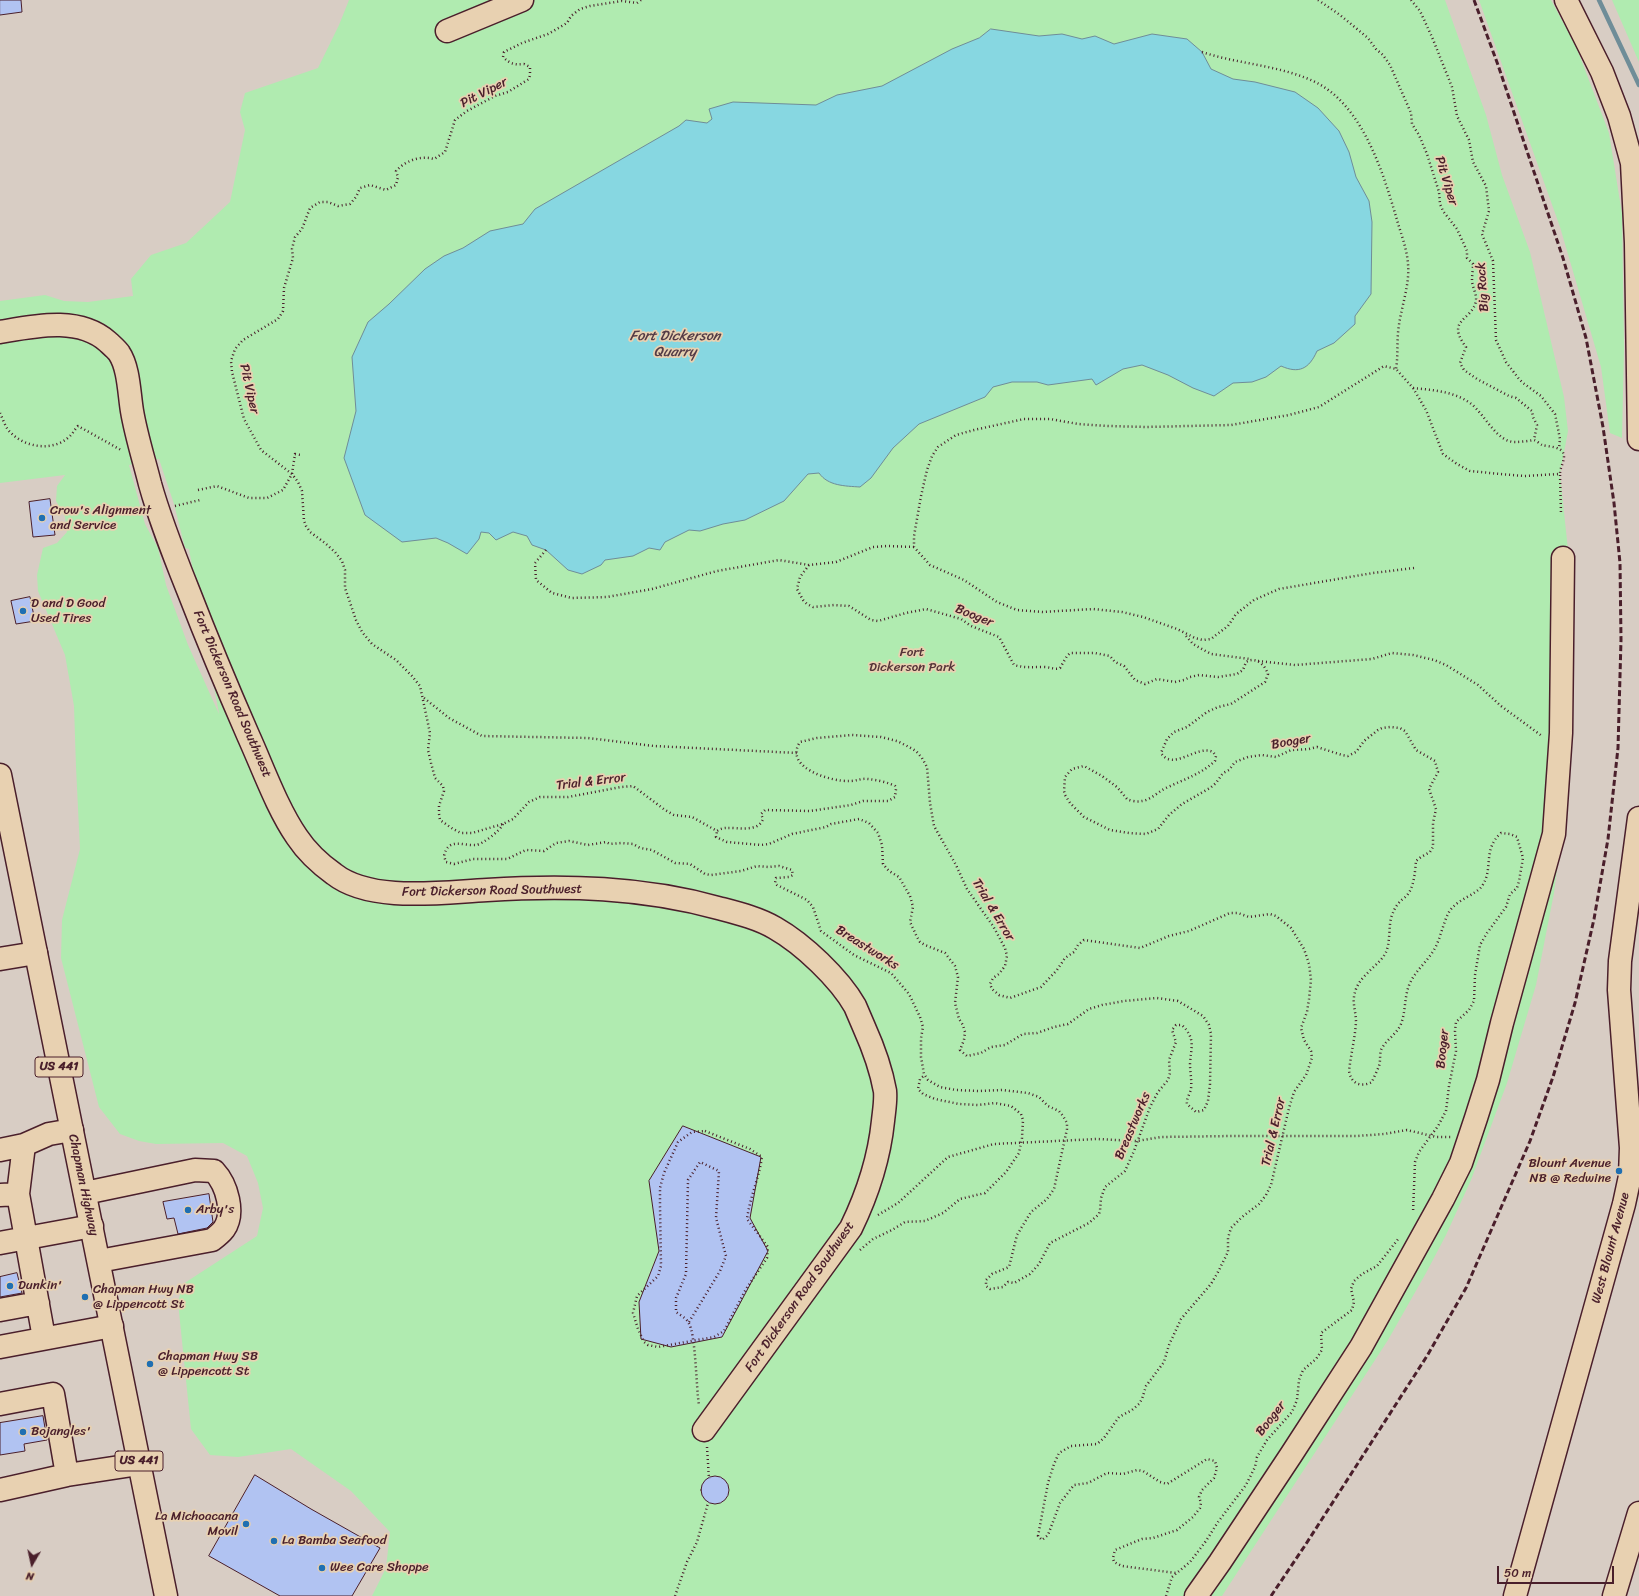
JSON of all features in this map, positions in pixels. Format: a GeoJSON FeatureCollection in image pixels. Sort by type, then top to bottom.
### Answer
{"type":"FeatureCollection","features":[{"type":"Feature","properties":{"kind":"main road"},"geometry":{"type":"LineString","coordinates":[[448,31],[522,0]]}},
{"type":"Feature","properties":{"kind":"main road"},"geometry":{"type":"LineString","coordinates":[[1566,0],[1605,79],[1619,116],[1632,163],[1636,243],[1639,440]]}},
{"type":"Feature","properties":{"kind":"main road","name":"Fort Dickerson Road Southwest"},"geometry":{"type":"LineString","coordinates":[[0,332],[30,327],[64,325],[86,329],[102,337],[119,352],[128,377],[132,413],[153,496],[167,537],[221,675],[281,809],[297,838],[318,862],[341,880],[372,891],[401,894],[551,887],[598,888],[695,901],[739,913],[772,926],[803,948],[834,979],[854,1004],[870,1040],[886,1094],[882,1136],[875,1168],[865,1200],[851,1228],[704,1430]]}},
{"type":"Feature","properties":{"kind":"main road"},"geometry":{"type":"LineString","coordinates":[[1196,1596],[1361,1348],[1443,1199],[1460,1163],[1488,1080],[1502,1023],[1554,834],[1560,746],[1563,558]]}},
{"type":"Feature","properties":{"kind":"main road","name":"Chapman Highway"},"geometry":{"type":"LineString","coordinates":[[0,775],[3,808],[36,953],[166,1596]]}},
{"type":"Feature","properties":{"kind":"main road","name":"West Blount Avenue"},"geometry":{"type":"LineString","coordinates":[[1515,1596],[1624,1204],[1635,1148],[1619,990],[1620,961],[1639,818]]}},
{"type":"Feature","properties":{"kind":"main road"},"geometry":{"type":"LineString","coordinates":[[0,959],[36,953]]}},
{"type":"Feature","properties":{"kind":"main road"},"geometry":{"type":"LineString","coordinates":[[0,1150],[24,1145],[48,1134],[72,1130]]}},
{"type":"Feature","properties":{"kind":"main road"},"geometry":{"type":"LineString","coordinates":[[24,1145],[9,1195],[27,1238],[44,1338]]}},
{"type":"Feature","properties":{"kind":"main road"},"geometry":{"type":"LineString","coordinates":[[85,1193],[195,1170],[214,1171],[220,1177],[225,1189],[230,1215],[224,1230],[212,1240],[99,1261]]}},
{"type":"Feature","properties":{"kind":"main road"},"geometry":{"type":"LineString","coordinates":[[0,1243],[92,1226]]}},
{"type":"Feature","properties":{"kind":"main road"},"geometry":{"type":"LineString","coordinates":[[0,1310],[38,1303]]}},
{"type":"Feature","properties":{"kind":"main road"},"geometry":{"type":"LineString","coordinates":[[0,1346],[112,1326]]}},
{"type":"Feature","properties":{"kind":"main road"},"geometry":{"type":"LineString","coordinates":[[0,1404],[53,1394],[67,1475]]}},
{"type":"Feature","properties":{"kind":"main road"},"geometry":{"type":"LineString","coordinates":[[0,1490],[67,1475],[139,1464]]}},
{"type":"Feature","properties":{"kind":"main road"},"geometry":{"type":"LineString","coordinates":[[1614,1596],[1639,1513]]}},
{"type":"Feature","properties":{"kind":"path","name":"Pit Viper"},"geometry":{"type":"LineString","coordinates":[[292,474],[261,450],[244,419],[234,385],[232,361],[235,349],[243,340],[278,319],[284,311],[284,288],[293,258],[292,249],[295,237],[302,229],[310,208],[320,202],[328,202],[338,206],[350,204],[356,197],[360,188],[370,185],[386,190],[396,185],[398,177],[396,172],[408,162],[427,157],[434,159],[444,152],[455,120],[495,96],[508,92],[529,79],[530,68],[524,64],[515,65],[507,62],[503,57],[504,52],[510,48],[548,34],[567,23],[571,16],[580,9],[622,1],[637,3],[641,0]]}},
{"type":"Feature","properties":{"kind":"path","name":"Pit Viper"},"geometry":{"type":"LineString","coordinates":[[1318,0],[1340,15],[1368,38],[1390,65],[1411,113],[1412,124],[1419,135],[1427,154],[1439,192],[1443,211],[1457,229],[1467,251],[1467,258],[1473,264],[1472,281],[1476,302],[1471,311],[1462,319],[1458,327],[1460,337],[1466,347],[1460,363],[1464,370],[1477,379],[1509,396],[1516,398],[1532,411],[1537,425],[1534,440]]}},
{"type":"Feature","properties":{"kind":"path","name":"Big Rock"},"geometry":{"type":"LineString","coordinates":[[1411,0],[1420,12],[1432,37],[1452,87],[1458,116],[1469,140],[1473,162],[1486,186],[1489,211],[1482,234],[1493,261],[1496,340],[1506,362],[1519,379],[1541,396],[1554,414],[1560,439],[1559,449]]}},
{"type":"Feature","properties":{"kind":"path"},"geometry":{"type":"LineString","coordinates":[[1202,52],[1221,58],[1275,68],[1314,81],[1342,103],[1364,134],[1384,175],[1408,262],[1408,281],[1398,333],[1396,369]]}},
{"type":"Feature","properties":{"kind":"path"},"geometry":{"type":"LineString","coordinates":[[1414,568],[1373,573],[1279,589],[1248,604],[1236,614],[1228,626],[1211,639],[1195,638],[1184,634],[1177,629],[1144,617],[1117,611],[1093,609],[1024,611],[1012,609],[989,598],[964,580],[930,565],[914,547],[914,536],[921,496],[932,456],[938,447],[956,436],[988,426],[1024,418],[1063,420],[1078,424],[1126,427],[1231,424],[1289,415],[1319,406],[1384,366],[1396,369],[1413,388],[1426,410],[1443,454],[1457,464],[1470,470],[1500,474],[1524,476],[1560,474]]}},
{"type":"Feature","properties":{"kind":"path"},"geometry":{"type":"LineString","coordinates":[[1413,388],[1447,392],[1469,402],[1502,439],[1515,442],[1534,440],[1542,445],[1559,449],[1563,452],[1564,457],[1560,467],[1561,514]]}},
{"type":"Feature","properties":{"kind":"path"},"geometry":{"type":"LineString","coordinates":[[0,413],[9,432],[28,444],[45,446],[61,442],[70,436],[78,426],[122,450]]}},
{"type":"Feature","properties":{"kind":"path"},"geometry":{"type":"LineString","coordinates":[[198,490],[218,486],[249,498],[267,498],[283,490],[292,474],[295,454],[301,455]]}},
{"type":"Feature","properties":{"kind":"path","name":"Trial & Error"},"geometry":{"type":"LineString","coordinates":[[292,474],[302,491],[304,521],[306,526],[310,532],[325,542],[342,561],[345,570],[345,588],[356,620],[362,632],[372,644],[396,660],[420,686],[424,698],[430,733],[428,750],[435,778],[442,786],[444,791],[439,806],[438,814],[440,820],[461,833],[472,833],[503,824],[513,819],[529,802],[540,797],[568,796],[633,786],[674,815],[692,817],[717,831]]}},
{"type":"Feature","properties":{"kind":"path"},"geometry":{"type":"LineString","coordinates":[[174,506],[200,500]]}},
{"type":"Feature","properties":{"kind":"path"},"geometry":{"type":"LineString","coordinates":[[546,550],[535,564],[536,580],[552,593],[572,598],[607,597],[717,572],[779,560],[809,565],[836,562],[873,548],[887,546],[914,547]]}},
{"type":"Feature","properties":{"kind":"path","name":"Booger"},"geometry":{"type":"LineString","coordinates":[[809,565],[800,577],[797,584],[799,595],[807,604],[814,607],[834,605],[849,606],[871,620],[878,621],[913,611],[926,609],[934,610],[942,614],[961,619],[971,626],[999,637],[1014,665],[1022,667],[1045,667],[1056,669],[1060,668],[1067,656],[1070,654],[1095,653],[1110,656],[1115,662],[1124,666],[1135,680],[1146,684],[1157,679],[1178,681],[1198,675],[1218,677],[1237,674],[1243,670],[1246,662],[1251,660]]}},
{"type":"Feature","properties":{"kind":"path"},"geometry":{"type":"LineString","coordinates":[[1184,634],[1192,644],[1210,654],[1223,657],[1245,658],[1295,665],[1372,659],[1392,653],[1413,655],[1434,660],[1446,665],[1478,685],[1501,706],[1533,728],[1544,738],[1560,746]]}},
{"type":"Feature","properties":{"kind":"path","name":"Booger"},"geometry":{"type":"LineString","coordinates":[[1257,660],[1268,672],[1265,682],[1231,704],[1206,712],[1187,727],[1174,732],[1164,743],[1161,752],[1165,757],[1171,760],[1196,752],[1208,750],[1213,752],[1216,756],[1215,761],[1203,771],[1165,788],[1150,798],[1138,801],[1127,799],[1117,787],[1107,779],[1084,766],[1080,766],[1072,769],[1067,774],[1064,780],[1064,791],[1070,803],[1084,817],[1107,829],[1129,834],[1146,834],[1158,829],[1169,815],[1182,804],[1210,788],[1223,773],[1229,770],[1235,762],[1242,759],[1262,755],[1276,756],[1291,750],[1317,747],[1342,756],[1348,756],[1356,752],[1366,739],[1382,728],[1396,727],[1406,731],[1416,750],[1437,763],[1438,772],[1429,789],[1436,809],[1433,823],[1433,847],[1430,852],[1416,861],[1416,872],[1411,887],[1405,898],[1397,903],[1391,916],[1387,952],[1382,959],[1361,979],[1356,990],[1353,1006],[1356,1020],[1349,1071],[1350,1076],[1356,1084],[1361,1086],[1372,1082],[1379,1067],[1381,1048],[1395,1035],[1403,1018],[1405,998],[1410,982],[1428,960],[1435,948],[1449,912],[1466,896],[1482,886],[1486,876],[1488,856],[1494,839],[1502,833],[1517,837],[1522,858],[1519,881],[1517,888],[1510,894],[1506,907],[1480,945],[1475,975],[1474,1001],[1468,1010],[1456,1022],[1454,1044],[1456,1051],[1446,1111],[1438,1126],[1419,1152],[1415,1162],[1413,1214]]}},
{"type":"Feature","properties":{"kind":"path"},"geometry":{"type":"LineString","coordinates":[[424,698],[449,718],[482,736],[588,738],[654,746],[797,753],[806,769],[817,774],[851,782],[862,779],[875,780],[895,786],[896,794],[892,800],[863,801],[851,805],[810,811],[765,810],[762,814],[763,819],[760,824],[751,828],[725,828],[717,831]]}},
{"type":"Feature","properties":{"kind":"path","name":"Trial & Error"},"geometry":{"type":"LineString","coordinates":[[797,753],[800,742],[817,738],[852,735],[881,737],[897,741],[916,751],[922,758],[927,767],[930,803],[934,826],[956,865],[967,889],[993,926],[1005,948],[1007,956],[1005,966],[999,974],[992,978],[990,984],[992,989],[1001,997],[1010,998],[1041,987],[1057,970],[1065,958],[1074,952],[1078,945],[1084,940],[1140,948],[1165,938],[1189,931],[1230,913],[1238,913],[1249,917],[1270,914],[1284,921],[1291,928],[1307,956],[1310,980],[1309,1000],[1307,1012],[1301,1028],[1304,1040],[1311,1050],[1312,1058],[1306,1075],[1294,1092],[1274,1173],[1266,1195],[1259,1204],[1231,1228],[1228,1238],[1228,1252],[1218,1272],[1211,1284],[1181,1319],[1169,1345],[1164,1362],[1146,1386],[1142,1399],[1132,1410],[1119,1417],[1104,1438],[1097,1444],[1071,1446],[1059,1453],[1048,1483],[1038,1536],[1042,1540],[1048,1535],[1060,1503],[1074,1485],[1088,1483],[1107,1473],[1123,1474],[1137,1470],[1167,1484],[1207,1459],[1214,1461],[1217,1468],[1214,1478],[1202,1490],[1199,1497],[1201,1502],[1200,1508],[1187,1523],[1177,1530],[1153,1538],[1142,1539],[1134,1542],[1115,1550],[1113,1554],[1114,1562],[1122,1566],[1176,1572]]}},
{"type":"Feature","properties":{"kind":"path","name":"Breastworks"},"geometry":{"type":"LineString","coordinates":[[503,824],[498,831],[481,844],[476,845],[457,843],[448,847],[444,856],[446,862],[454,864],[473,859],[490,858],[507,860],[526,850],[544,851],[556,844],[569,841],[588,845],[606,842],[610,844],[633,844],[640,848],[652,850],[675,863],[690,864],[705,874],[711,875],[741,871],[758,866],[769,868],[779,866],[792,870],[793,875],[789,877],[776,878],[777,885],[807,900],[814,907],[818,924],[822,931],[854,955],[891,973],[909,994],[923,1027],[920,1048],[925,1075],[928,1080],[940,1087],[976,1091],[1002,1090],[1028,1093],[1036,1096],[1048,1106],[1059,1111],[1067,1126],[1056,1182],[1050,1196],[1033,1210],[1017,1235],[1009,1267],[987,1278],[985,1283],[987,1288],[994,1289],[1003,1287],[1008,1282],[1014,1282],[1030,1274],[1039,1264],[1050,1243],[1086,1225],[1094,1219],[1100,1211],[1101,1198],[1105,1187],[1125,1171],[1150,1107],[1170,1077],[1169,1060],[1176,1042],[1172,1030],[1176,1025],[1182,1025],[1189,1033],[1192,1041],[1190,1066],[1192,1076],[1187,1104],[1189,1108],[1196,1112],[1204,1110],[1208,1101],[1210,1084],[1212,1038],[1209,1025],[1203,1016],[1178,1001],[1168,999],[1124,1001],[1092,1007],[1068,1024],[1037,1033],[1023,1034],[1006,1046],[991,1047],[982,1053],[975,1055],[964,1055],[960,1050],[964,1040],[964,1028],[959,1019],[955,1003],[958,977],[955,966],[945,953],[925,945],[917,937],[910,922],[913,907],[910,896],[899,877],[889,871],[883,864],[882,842],[878,833],[869,824],[859,819],[830,824],[826,827],[792,834],[769,844],[762,845],[748,845],[722,841],[716,837],[717,831]]}},
{"type":"Feature","properties":{"kind":"path"},"geometry":{"type":"LineString","coordinates":[[856,1253],[872,1239],[905,1222],[925,1221],[943,1213],[960,1199],[985,1193],[1015,1160],[1019,1153],[1023,1120],[1021,1114],[1011,1106],[995,1103],[966,1105],[935,1099],[922,1094],[918,1089],[920,1079],[925,1075]]}},
{"type":"Feature","properties":{"kind":"path"},"geometry":{"type":"LineString","coordinates":[[851,1228],[868,1221],[898,1203],[948,1156],[994,1144],[1097,1139],[1137,1141],[1161,1137],[1371,1135],[1407,1130],[1430,1136],[1444,1138],[1455,1137],[1468,1140]]}},
{"type":"Feature","properties":{"kind":"path"},"geometry":{"type":"LineString","coordinates":[[705,1131],[750,1149],[762,1157],[749,1202],[747,1219],[768,1247],[767,1258],[746,1289],[724,1331],[714,1337],[693,1341],[658,1347],[648,1345],[644,1342],[633,1313],[637,1296],[658,1276],[661,1266],[660,1188],[664,1172],[678,1142],[692,1132],[705,1131]]}},
{"type":"Feature","properties":{"kind":"path"},"geometry":{"type":"LineString","coordinates":[[688,1322],[720,1271],[726,1256],[716,1218],[719,1171],[700,1162],[688,1180],[686,1274],[676,1298],[676,1312],[688,1322],[693,1341],[697,1390],[708,1458],[709,1479]]}},
{"type":"Feature","properties":{"kind":"path","name":"Booger"},"geometry":{"type":"LineString","coordinates":[[1166,1596],[1170,1581],[1176,1572],[1190,1562],[1206,1541],[1218,1522],[1246,1485],[1257,1457],[1267,1440],[1292,1412],[1297,1400],[1299,1380],[1303,1370],[1316,1359],[1322,1350],[1321,1333],[1352,1310],[1354,1302],[1351,1289],[1354,1281],[1377,1266],[1403,1234]]}},
{"type":"Feature","properties":{"kind":"path"},"geometry":{"type":"LineString","coordinates":[[675,1596],[687,1562],[697,1542],[708,1503]]}},
{"type":"Feature","properties":{"kind":"green space","name":"Fort Dickerson Park"},"geometry":{"type":"Polygon","coordinates":[[[349,0],[1445,0],[1486,115],[1502,175],[1530,252],[1564,397],[1568,431],[1560,474],[1568,550],[1562,830],[1554,893],[1536,985],[1507,1083],[1471,1180],[1446,1235],[1388,1340],[1222,1596],[372,1596],[386,1568],[390,1532],[351,1491],[291,1449],[238,1457],[210,1455],[191,1429],[178,1302],[183,1284],[257,1236],[263,1208],[258,1183],[247,1156],[223,1143],[156,1144],[139,1141],[120,1134],[99,1107],[61,958],[62,920],[80,849],[74,706],[65,655],[38,591],[37,575],[43,548],[57,543],[67,532],[65,517],[56,501],[57,486],[65,475],[0,483],[0,301],[45,295],[64,301],[88,302],[133,296],[131,279],[151,255],[186,243],[230,202],[245,130],[240,112],[245,93],[318,68],[339,25],[349,0]],[[159,459],[129,465],[145,524],[158,548],[166,585],[188,645],[219,714],[189,549],[185,548],[174,504],[159,459]]]}},
{"type":"Feature","properties":{"kind":"green space"},"geometry":{"type":"Polygon","coordinates":[[[1479,0],[1551,0],[1576,46],[1609,133],[1622,214],[1624,348],[1622,438],[1610,433],[1601,367],[1560,227],[1479,0]]]}},
{"type":"Feature","properties":{"kind":"green space"},"geometry":{"type":"Polygon","coordinates":[[[1612,0],[1639,0],[1639,62],[1612,0]]]}},
{"type":"Feature","properties":{"kind":"water","name":"Fort Dickerson Quarry"},"geometry":{"type":"Polygon","coordinates":[[[991,29],[1039,36],[1062,34],[1082,39],[1095,36],[1114,44],[1152,34],[1187,39],[1202,52],[1211,69],[1233,79],[1255,82],[1295,92],[1318,108],[1339,131],[1349,152],[1356,177],[1369,201],[1372,222],[1371,294],[1355,316],[1355,324],[1334,343],[1317,351],[1307,366],[1298,370],[1293,370],[1281,366],[1266,377],[1252,382],[1233,383],[1214,396],[1142,365],[1123,369],[1096,385],[1092,379],[1048,385],[1037,382],[1012,382],[993,387],[985,397],[919,424],[893,448],[871,478],[860,487],[843,486],[832,483],[827,481],[819,473],[808,474],[784,501],[745,520],[723,524],[700,531],[689,530],[665,542],[660,550],[649,548],[633,556],[605,560],[601,565],[582,574],[568,570],[546,550],[532,545],[527,536],[513,532],[496,540],[489,533],[481,532],[479,539],[467,554],[436,538],[402,542],[365,515],[344,458],[356,411],[352,357],[368,322],[425,269],[444,256],[463,248],[490,231],[523,224],[535,209],[679,126],[686,120],[707,123],[712,119],[709,109],[733,102],[816,105],[837,95],[882,86],[952,49],[979,38],[991,29]]]}},
{"type":"Feature","properties":{"kind":"building"},"geometry":{"type":"Polygon","coordinates":[[[0,0],[21,0],[22,12],[0,15],[0,0]]]}},
{"type":"Feature","properties":{"kind":"building","name":"Crow's Alignment and Service"},"geometry":{"type":"Polygon","coordinates":[[[50,499],[55,535],[33,537],[29,502],[50,499]]]}},
{"type":"Feature","properties":{"kind":"building","name":"D and D Good Used Tires"},"geometry":{"type":"Polygon","coordinates":[[[30,597],[35,621],[16,624],[11,601],[30,597]]]}},
{"type":"Feature","properties":{"kind":"building"},"geometry":{"type":"Polygon","coordinates":[[[683,1126],[761,1157],[750,1218],[768,1251],[722,1337],[671,1347],[641,1339],[639,1302],[659,1251],[649,1181],[683,1126]]]}},
{"type":"Feature","properties":{"kind":"building","name":"Arby's"},"geometry":{"type":"Polygon","coordinates":[[[209,1194],[213,1222],[207,1228],[178,1234],[174,1218],[167,1219],[163,1202],[209,1194]]]}},
{"type":"Feature","properties":{"kind":"building","name":"Dunkin'"},"geometry":{"type":"Polygon","coordinates":[[[17,1273],[22,1293],[0,1297],[0,1277],[17,1273]]]}},
{"type":"Feature","properties":{"kind":"building","name":"Bojangles'"},"geometry":{"type":"Polygon","coordinates":[[[43,1416],[47,1440],[24,1444],[25,1451],[0,1455],[0,1423],[43,1416]]]}},
{"type":"Feature","properties":{"kind":"building"},"geometry":{"type":"Polygon","coordinates":[[[255,1475],[380,1548],[352,1596],[280,1596],[209,1556],[255,1475]]]}},
{"type":"Feature","properties":{"kind":"building"},"geometry":{"type":"Polygon","coordinates":[[[715,1476],[725,1480],[729,1490],[725,1500],[715,1504],[705,1500],[701,1490],[705,1480],[715,1476]]]}},
{"type":"Feature","properties":{"kind":"waterway"},"geometry":{"type":"LineString","coordinates":[[1599,0],[1639,85]]}},
{"type":"Feature","properties":{"kind":"railway"},"geometry":{"type":"LineString","coordinates":[[1271,1596],[1427,1356],[1466,1288],[1530,1141],[1553,1077],[1575,1003],[1594,919],[1608,839],[1618,748],[1621,640],[1620,563],[1614,503],[1603,427],[1586,338],[1563,258],[1498,65],[1474,0]]}},
{"type":"Feature","properties":{"kind":"place","name":"Crow's Alignment and Service"},"geometry":{"type":"Point","coordinates":[42,518]}},
{"type":"Feature","properties":{"kind":"place","name":"D and D Good Used Tires"},"geometry":{"type":"Point","coordinates":[23,611]}},
{"type":"Feature","properties":{"kind":"place","name":"Blount Avenue NB @ Redwine"},"geometry":{"type":"Point","coordinates":[1619,1171]}},
{"type":"Feature","properties":{"kind":"place","name":"Arby's"},"geometry":{"type":"Point","coordinates":[188,1210]}},
{"type":"Feature","properties":{"kind":"place","name":"Dunkin'"},"geometry":{"type":"Point","coordinates":[10,1286]}},
{"type":"Feature","properties":{"kind":"place","name":"Chapman Hwy NB @ Lippencott St"},"geometry":{"type":"Point","coordinates":[85,1297]}},
{"type":"Feature","properties":{"kind":"place","name":"Chapman Hwy SB @ Lippencott St"},"geometry":{"type":"Point","coordinates":[150,1364]}},
{"type":"Feature","properties":{"kind":"place","name":"Bojangles'"},"geometry":{"type":"Point","coordinates":[23,1432]}},
{"type":"Feature","properties":{"kind":"place","name":"La Michoacana Movil"},"geometry":{"type":"Point","coordinates":[246,1524]}},
{"type":"Feature","properties":{"kind":"place","name":"La Bamba Seafood"},"geometry":{"type":"Point","coordinates":[274,1541]}},
{"type":"Feature","properties":{"kind":"place","name":"Wee Care Shoppe"},"geometry":{"type":"Point","coordinates":[322,1568]}}]}
